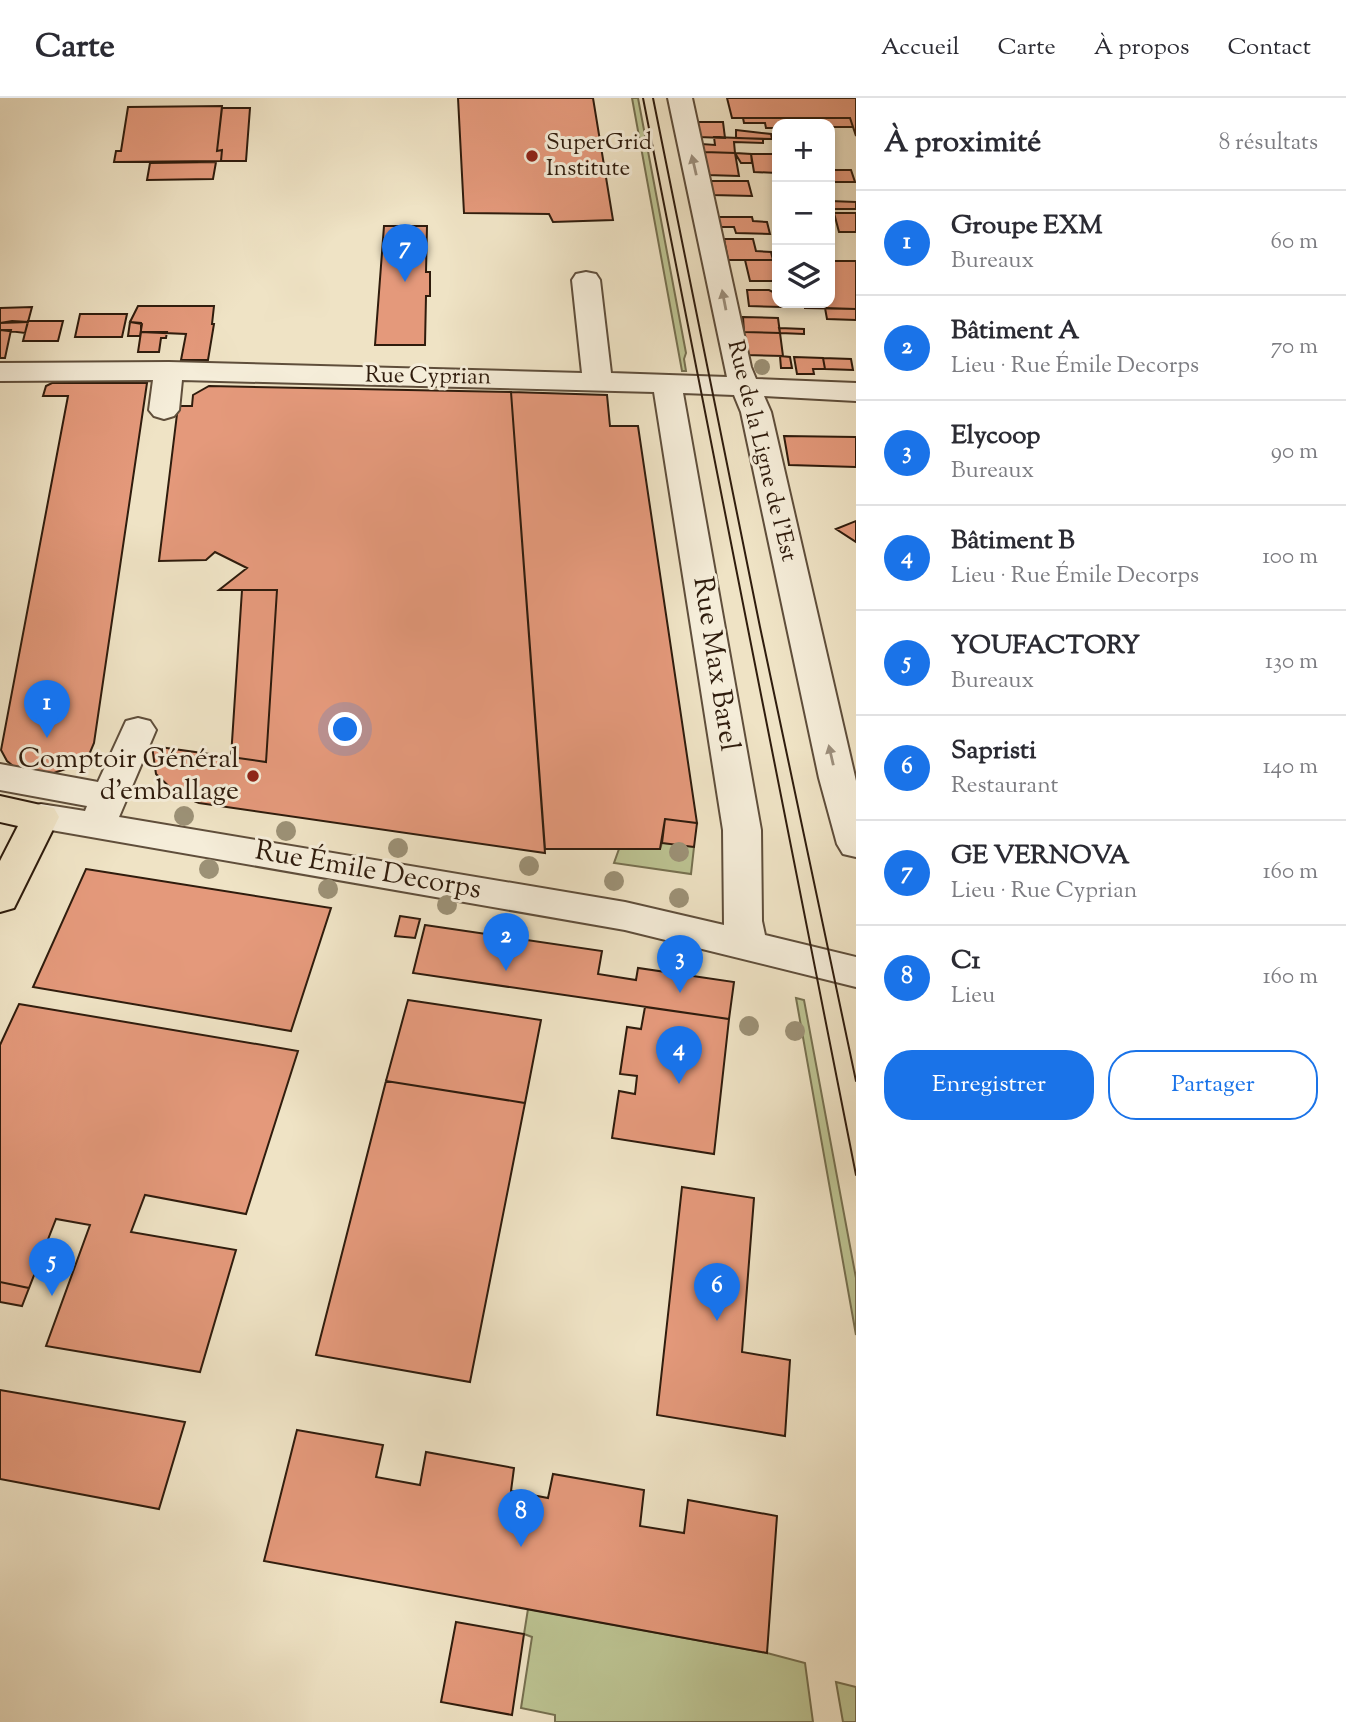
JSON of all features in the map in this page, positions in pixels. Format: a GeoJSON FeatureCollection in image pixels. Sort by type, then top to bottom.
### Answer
{"type":"FeatureCollection","features":[{"type":"Feature","properties":{"kind":"main road","name":"Rue Émile Decorps"},"geometry":{"type":"LineString","coordinates":[[0,809],[41,817]]}},
{"type":"Feature","properties":{"kind":"main road"},"geometry":{"type":"LineString","coordinates":[[0,898],[41,817]]}},
{"type":"Feature","properties":{"kind":"street","name":"Rue de la Ligne de l'Est"},"geometry":{"type":"LineString","coordinates":[[680,98],[737,367],[756,412],[836,778],[856,844]]}},
{"type":"Feature","properties":{"kind":"street"},"geometry":{"type":"LineString","coordinates":[[586,280],[597,382]]}},
{"type":"Feature","properties":{"kind":"street","name":"Rue Cyprian"},"geometry":{"type":"LineString","coordinates":[[16,380],[169,370],[746,386],[856,392]]}},
{"type":"Feature","properties":{"kind":"street"},"geometry":{"type":"LineString","coordinates":[[164,410],[169,370]]}},
{"type":"Feature","properties":{"kind":"street","name":"Rue Max Barel"},"geometry":{"type":"LineString","coordinates":[[667,384],[742,830],[743,921],[748,947]]}},
{"type":"Feature","properties":{"kind":"street"},"geometry":{"type":"LineString","coordinates":[[0,777],[103,812],[138,730]]}},
{"type":"Feature","properties":{"kind":"street","name":"Rue Émile Decorps"},"geometry":{"type":"LineString","coordinates":[[41,817],[103,812],[611,913],[856,972]]}},
{"type":"Feature","properties":{"kind":"green space"},"geometry":{"type":"Polygon","coordinates":[[[632,98],[638,98],[686,353],[686,371],[682,371],[632,98]]]}},
{"type":"Feature","properties":{"kind":"green space"},"geometry":{"type":"Polygon","coordinates":[[[662,843],[694,847],[691,874],[614,863],[619,849],[660,849],[662,843]]]}},
{"type":"Feature","properties":{"kind":"green space"},"geometry":{"type":"Polygon","coordinates":[[[796,998],[804,1000],[856,1278],[856,1335],[796,998]]]}},
{"type":"Feature","properties":{"kind":"green space"},"geometry":{"type":"Polygon","coordinates":[[[528,1609],[767,1653],[805,1663],[813,1722],[555,1722],[555,1715],[521,1708],[532,1637],[524,1634],[528,1609]]]}},
{"type":"Feature","properties":{"kind":"green space"},"geometry":{"type":"Polygon","coordinates":[[[836,1682],[856,1687],[856,1722],[843,1722],[836,1682]]]}},
{"type":"Feature","properties":{"kind":"building","name":"SuperGrid Institute"},"geometry":{"type":"Polygon","coordinates":[[[458,98],[593,98],[613,220],[553,222],[549,214],[464,213],[458,98]]]}},
{"type":"Feature","properties":{"kind":"building"},"geometry":{"type":"Polygon","coordinates":[[[727,98],[856,98],[856,136],[850,118],[732,118],[727,98]]]}},
{"type":"Feature","properties":{"kind":"building"},"geometry":{"type":"Polygon","coordinates":[[[222,106],[217,151],[222,150],[221,161],[114,162],[116,151],[121,151],[128,107],[222,106]]]}},
{"type":"Feature","properties":{"kind":"building"},"geometry":{"type":"Polygon","coordinates":[[[222,108],[250,108],[246,161],[221,161],[222,150],[217,151],[222,108]]]}},
{"type":"Feature","properties":{"kind":"building"},"geometry":{"type":"Polygon","coordinates":[[[743,118],[850,118],[853,127],[835,127],[835,119],[772,119],[772,128],[766,128],[765,123],[744,123],[743,118]]]}},
{"type":"Feature","properties":{"kind":"building"},"geometry":{"type":"Polygon","coordinates":[[[698,122],[723,122],[725,138],[699,137],[698,122]]]}},
{"type":"Feature","properties":{"kind":"building"},"geometry":{"type":"Polygon","coordinates":[[[736,130],[771,134],[772,139],[736,138],[736,130]]]}},
{"type":"Feature","properties":{"kind":"building"},"geometry":{"type":"Polygon","coordinates":[[[714,137],[763,139],[763,143],[734,142],[735,153],[704,152],[702,144],[715,145],[714,137]]]}},
{"type":"Feature","properties":{"kind":"building"},"geometry":{"type":"Polygon","coordinates":[[[704,152],[735,153],[739,176],[707,175],[704,152]]]}},
{"type":"Feature","properties":{"kind":"building"},"geometry":{"type":"Polygon","coordinates":[[[735,153],[751,154],[752,163],[741,163],[735,153]]]}},
{"type":"Feature","properties":{"kind":"building"},"geometry":{"type":"Polygon","coordinates":[[[751,154],[772,154],[772,173],[754,172],[751,154]]]}},
{"type":"Feature","properties":{"kind":"building"},"geometry":{"type":"Polygon","coordinates":[[[216,162],[213,179],[147,180],[150,163],[216,162]]]}},
{"type":"Feature","properties":{"kind":"building"},"geometry":{"type":"Polygon","coordinates":[[[835,170],[851,170],[855,182],[835,182],[835,170]]]}},
{"type":"Feature","properties":{"kind":"building"},"geometry":{"type":"Polygon","coordinates":[[[708,181],[748,181],[752,196],[712,195],[708,181]]]}},
{"type":"Feature","properties":{"kind":"building"},"geometry":{"type":"Polygon","coordinates":[[[835,201],[856,202],[856,209],[835,209],[835,201]]]}},
{"type":"Feature","properties":{"kind":"building"},"geometry":{"type":"Polygon","coordinates":[[[835,213],[856,213],[856,232],[839,232],[835,213]]]}},
{"type":"Feature","properties":{"kind":"building"},"geometry":{"type":"Polygon","coordinates":[[[717,217],[752,217],[753,221],[767,222],[770,234],[736,233],[734,227],[720,227],[717,217]]]}},
{"type":"Feature","properties":{"kind":"building"},"geometry":{"type":"Polygon","coordinates":[[[384,226],[427,226],[426,272],[430,272],[430,296],[426,296],[425,345],[375,345],[384,226]]]}},
{"type":"Feature","properties":{"kind":"building"},"geometry":{"type":"Polygon","coordinates":[[[724,239],[753,239],[756,251],[771,252],[772,256],[772,260],[728,260],[724,239]]]}},
{"type":"Feature","properties":{"kind":"building"},"geometry":{"type":"Polygon","coordinates":[[[745,260],[772,260],[772,281],[750,281],[745,260]]]}},
{"type":"Feature","properties":{"kind":"building"},"geometry":{"type":"Polygon","coordinates":[[[835,261],[856,261],[856,309],[805,308],[835,308],[835,261]]]}},
{"type":"Feature","properties":{"kind":"building"},"geometry":{"type":"Polygon","coordinates":[[[747,290],[772,292],[772,307],[749,306],[747,290]]]}},
{"type":"Feature","properties":{"kind":"building"},"geometry":{"type":"Polygon","coordinates":[[[138,306],[214,306],[208,360],[181,360],[186,334],[141,332],[141,323],[130,322],[138,306]]]}},
{"type":"Feature","properties":{"kind":"building"},"geometry":{"type":"Polygon","coordinates":[[[32,307],[28,322],[0,323],[0,308],[32,307]]]}},
{"type":"Feature","properties":{"kind":"building"},"geometry":{"type":"Polygon","coordinates":[[[825,308],[856,309],[856,320],[827,319],[825,308]]]}},
{"type":"Feature","properties":{"kind":"building"},"geometry":{"type":"Polygon","coordinates":[[[80,314],[127,314],[122,337],[75,337],[80,314]]]}},
{"type":"Feature","properties":{"kind":"building"},"geometry":{"type":"Polygon","coordinates":[[[743,317],[778,318],[780,333],[744,332],[743,317]]]}},
{"type":"Feature","properties":{"kind":"building"},"geometry":{"type":"Polygon","coordinates":[[[28,321],[63,321],[58,341],[23,341],[28,321]]]}},
{"type":"Feature","properties":{"kind":"building"},"geometry":{"type":"Polygon","coordinates":[[[28,322],[25,333],[0,330],[0,323],[28,322]]]}},
{"type":"Feature","properties":{"kind":"building"},"geometry":{"type":"Polygon","coordinates":[[[130,322],[142,324],[140,336],[128,336],[130,322]]]}},
{"type":"Feature","properties":{"kind":"building"},"geometry":{"type":"Polygon","coordinates":[[[779,328],[804,329],[804,334],[780,333],[779,328]]]}},
{"type":"Feature","properties":{"kind":"building"},"geometry":{"type":"Polygon","coordinates":[[[0,330],[11,330],[5,358],[0,358],[0,330]]]}},
{"type":"Feature","properties":{"kind":"building"},"geometry":{"type":"Polygon","coordinates":[[[141,332],[167,332],[166,338],[161,338],[159,352],[138,352],[141,332]]]}},
{"type":"Feature","properties":{"kind":"building"},"geometry":{"type":"Polygon","coordinates":[[[744,332],[780,333],[783,356],[746,355],[744,332]]]}},
{"type":"Feature","properties":{"kind":"building"},"geometry":{"type":"Polygon","coordinates":[[[780,356],[790,357],[792,368],[781,368],[780,356]]]}},
{"type":"Feature","properties":{"kind":"building"},"geometry":{"type":"Polygon","coordinates":[[[794,357],[823,358],[825,369],[813,369],[814,374],[797,374],[794,357]]]}},
{"type":"Feature","properties":{"kind":"building"},"geometry":{"type":"Polygon","coordinates":[[[823,358],[851,359],[853,370],[825,369],[823,358]]]}},
{"type":"Feature","properties":{"kind":"building"},"geometry":{"type":"Polygon","coordinates":[[[52,383],[147,383],[94,743],[89,755],[77,765],[51,774],[18,770],[7,761],[1,750],[68,396],[43,396],[46,386],[52,383]]]}},
{"type":"Feature","properties":{"kind":"building"},"geometry":{"type":"Polygon","coordinates":[[[209,386],[511,392],[545,853],[199,803],[178,795],[156,774],[152,746],[266,762],[277,590],[219,590],[247,568],[215,552],[206,560],[159,561],[178,406],[192,406],[193,395],[209,386]]]}},
{"type":"Feature","properties":{"kind":"building"},"geometry":{"type":"Polygon","coordinates":[[[511,392],[607,395],[610,426],[638,426],[697,823],[665,819],[660,849],[545,849],[511,392]]]}},
{"type":"Feature","properties":{"kind":"building"},"geometry":{"type":"Polygon","coordinates":[[[784,436],[856,437],[856,467],[789,465],[784,436]]]}},
{"type":"Feature","properties":{"kind":"building"},"geometry":{"type":"Polygon","coordinates":[[[856,521],[856,542],[836,529],[856,521]]]}},
{"type":"Feature","properties":{"kind":"building"},"geometry":{"type":"Polygon","coordinates":[[[242,590],[277,590],[266,762],[231,757],[242,590]]]}},
{"type":"Feature","properties":{"kind":"building"},"geometry":{"type":"Polygon","coordinates":[[[665,819],[697,823],[694,847],[662,843],[665,819]]]}},
{"type":"Feature","properties":{"kind":"building"},"geometry":{"type":"Polygon","coordinates":[[[86,869],[331,908],[291,1031],[33,987],[86,869]]]}},
{"type":"Feature","properties":{"kind":"building"},"geometry":{"type":"Polygon","coordinates":[[[400,916],[420,919],[415,938],[395,936],[400,916]]]}},
{"type":"Feature","properties":{"kind":"building"},"geometry":{"type":"Polygon","coordinates":[[[425,925],[602,951],[598,974],[636,980],[638,968],[734,982],[729,1019],[413,973],[425,925]]]}},
{"type":"Feature","properties":{"kind":"building"},"geometry":{"type":"Polygon","coordinates":[[[408,1000],[541,1020],[525,1103],[386,1081],[408,1000]]]}},
{"type":"Feature","properties":{"kind":"building"},"geometry":{"type":"Polygon","coordinates":[[[19,1004],[298,1051],[246,1214],[145,1195],[131,1232],[236,1250],[200,1372],[46,1346],[90,1225],[56,1219],[29,1288],[0,1282],[0,1045],[19,1004]]]}},
{"type":"Feature","properties":{"kind":"building"},"geometry":{"type":"Polygon","coordinates":[[[645,1007],[729,1019],[714,1154],[612,1138],[619,1091],[635,1094],[637,1076],[620,1074],[627,1027],[641,1029],[645,1007]]]}},
{"type":"Feature","properties":{"kind":"building"},"geometry":{"type":"Polygon","coordinates":[[[386,1081],[525,1103],[470,1382],[316,1355],[386,1081]]]}},
{"type":"Feature","properties":{"kind":"building"},"geometry":{"type":"Polygon","coordinates":[[[682,1187],[754,1198],[742,1352],[790,1360],[785,1436],[657,1415],[682,1187]]]}},
{"type":"Feature","properties":{"kind":"building"},"geometry":{"type":"Polygon","coordinates":[[[0,1282],[29,1288],[22,1306],[0,1302],[0,1282]]]}},
{"type":"Feature","properties":{"kind":"building"},"geometry":{"type":"Polygon","coordinates":[[[0,1390],[185,1422],[159,1509],[0,1479],[0,1390]]]}},
{"type":"Feature","properties":{"kind":"building"},"geometry":{"type":"Polygon","coordinates":[[[297,1430],[383,1445],[376,1477],[420,1485],[426,1452],[514,1468],[511,1491],[548,1498],[553,1474],[644,1490],[640,1526],[684,1533],[688,1500],[777,1516],[767,1653],[264,1561],[297,1430]]]}},
{"type":"Feature","properties":{"kind":"building"},"geometry":{"type":"Polygon","coordinates":[[[456,1622],[524,1634],[512,1715],[441,1702],[456,1622]]]}},
{"type":"Feature","properties":{"kind":"tram line"},"geometry":{"type":"LineString","coordinates":[[643,98],[856,1175]]}},
{"type":"Feature","properties":{"kind":"tram line"},"geometry":{"type":"LineString","coordinates":[[653,98],[760,627],[856,1081]]}},
{"type":"Feature","properties":{"kind":"place","name":"SuperGrid Institute"},"geometry":{"type":"Point","coordinates":[532,156]}},
{"type":"Feature","properties":{"kind":"place","name":"GE VERNOVA"},"geometry":{"type":"Point","coordinates":[405,282]}},
{"type":"Feature","properties":{"kind":"place","name":"Groupe EXM"},"geometry":{"type":"Point","coordinates":[47,738]}},
{"type":"Feature","properties":{"kind":"place","name":"Comptoir Général d'emballage"},"geometry":{"type":"Point","coordinates":[253,776]}},
{"type":"Feature","properties":{"kind":"place","name":"Bâtiment A"},"geometry":{"type":"Point","coordinates":[506,971]}},
{"type":"Feature","properties":{"kind":"place","name":"Elycoop"},"geometry":{"type":"Point","coordinates":[680,993]}},
{"type":"Feature","properties":{"kind":"place","name":"Bâtiment B"},"geometry":{"type":"Point","coordinates":[679,1084]}},
{"type":"Feature","properties":{"kind":"place","name":"YOUFACTORY"},"geometry":{"type":"Point","coordinates":[52,1296]}},
{"type":"Feature","properties":{"kind":"place","name":"Sapristi"},"geometry":{"type":"Point","coordinates":[717,1321]}},
{"type":"Feature","properties":{"kind":"place","name":"C1"},"geometry":{"type":"Point","coordinates":[521,1547]}}]}
